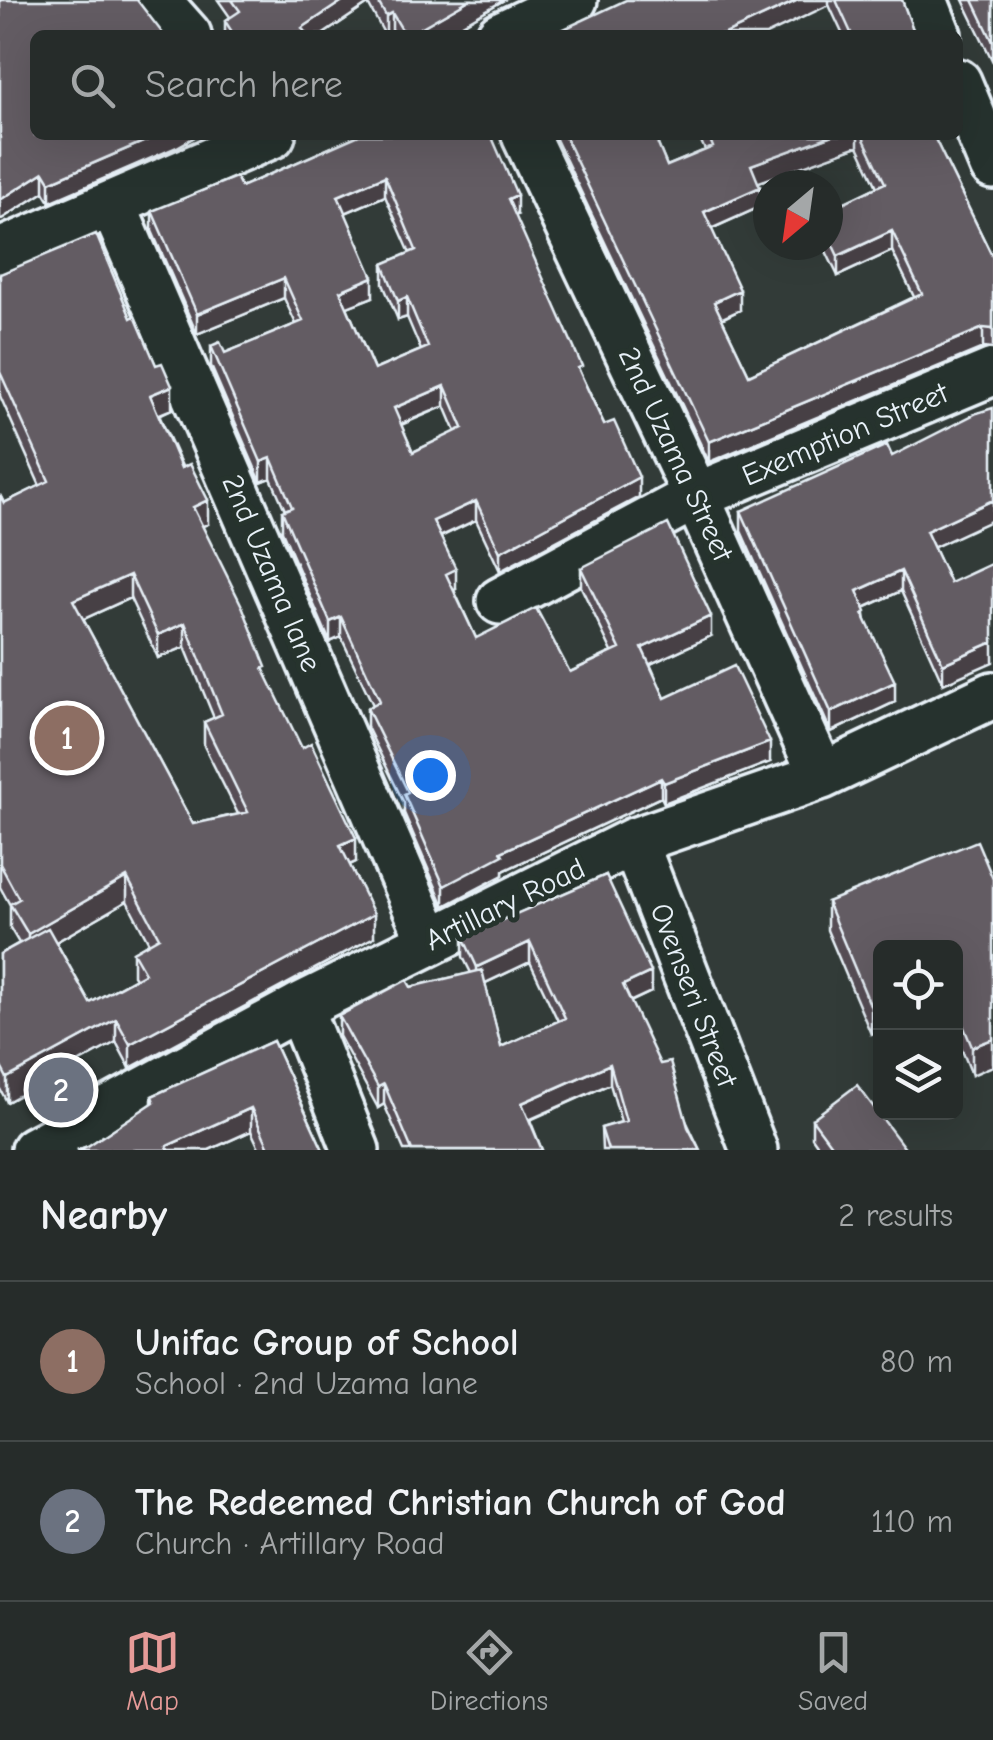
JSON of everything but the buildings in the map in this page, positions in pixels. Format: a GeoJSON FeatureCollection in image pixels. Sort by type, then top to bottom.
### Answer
{"type":"FeatureCollection","features":[{"type":"Feature","properties":{"kind":"street"},"geometry":{"type":"LineString","coordinates":[[157,0],[184,30]]}},
{"type":"Feature","properties":{"kind":"street"},"geometry":{"type":"LineString","coordinates":[[511,30],[574,0]]}},
{"type":"Feature","properties":{"kind":"street"},"geometry":{"type":"LineString","coordinates":[[924,0],[936,30]]}},
{"type":"Feature","properties":{"kind":"street"},"geometry":{"type":"LineString","coordinates":[[963,94],[993,166]]}},
{"type":"Feature","properties":{"kind":"street"},"geometry":{"type":"LineString","coordinates":[[0,252],[261,140]]}},
{"type":"Feature","properties":{"kind":"street","name":"2nd Uzama Street"},"geometry":{"type":"LineString","coordinates":[[528,140],[822,776]]}},
{"type":"Feature","properties":{"kind":"street","name":"2nd Uzama lane"},"geometry":{"type":"LineString","coordinates":[[113,206],[430,940]]}},
{"type":"Feature","properties":{"kind":"street","name":"Exemption Street"},"geometry":{"type":"LineString","coordinates":[[500,601],[696,496],[993,372]]}},
{"type":"Feature","properties":{"kind":"street","name":"Artillary Road"},"geometry":{"type":"LineString","coordinates":[[34,1150],[299,1006],[634,841],[822,776],[993,696]]}},
{"type":"Feature","properties":{"kind":"street","name":"Ovenseri Street"},"geometry":{"type":"LineString","coordinates":[[634,841],[754,1150]]}},
{"type":"Feature","properties":{"kind":"street"},"geometry":{"type":"LineString","coordinates":[[299,1006],[356,1150]]}},
{"type":"Feature","properties":{"kind":"place","name":"Unifac Group of School"},"geometry":{"type":"Point","coordinates":[67,738]}},
{"type":"Feature","properties":{"kind":"place","name":"The Redeemed Christian Church of God"},"geometry":{"type":"Point","coordinates":[61,1090]}}]}
